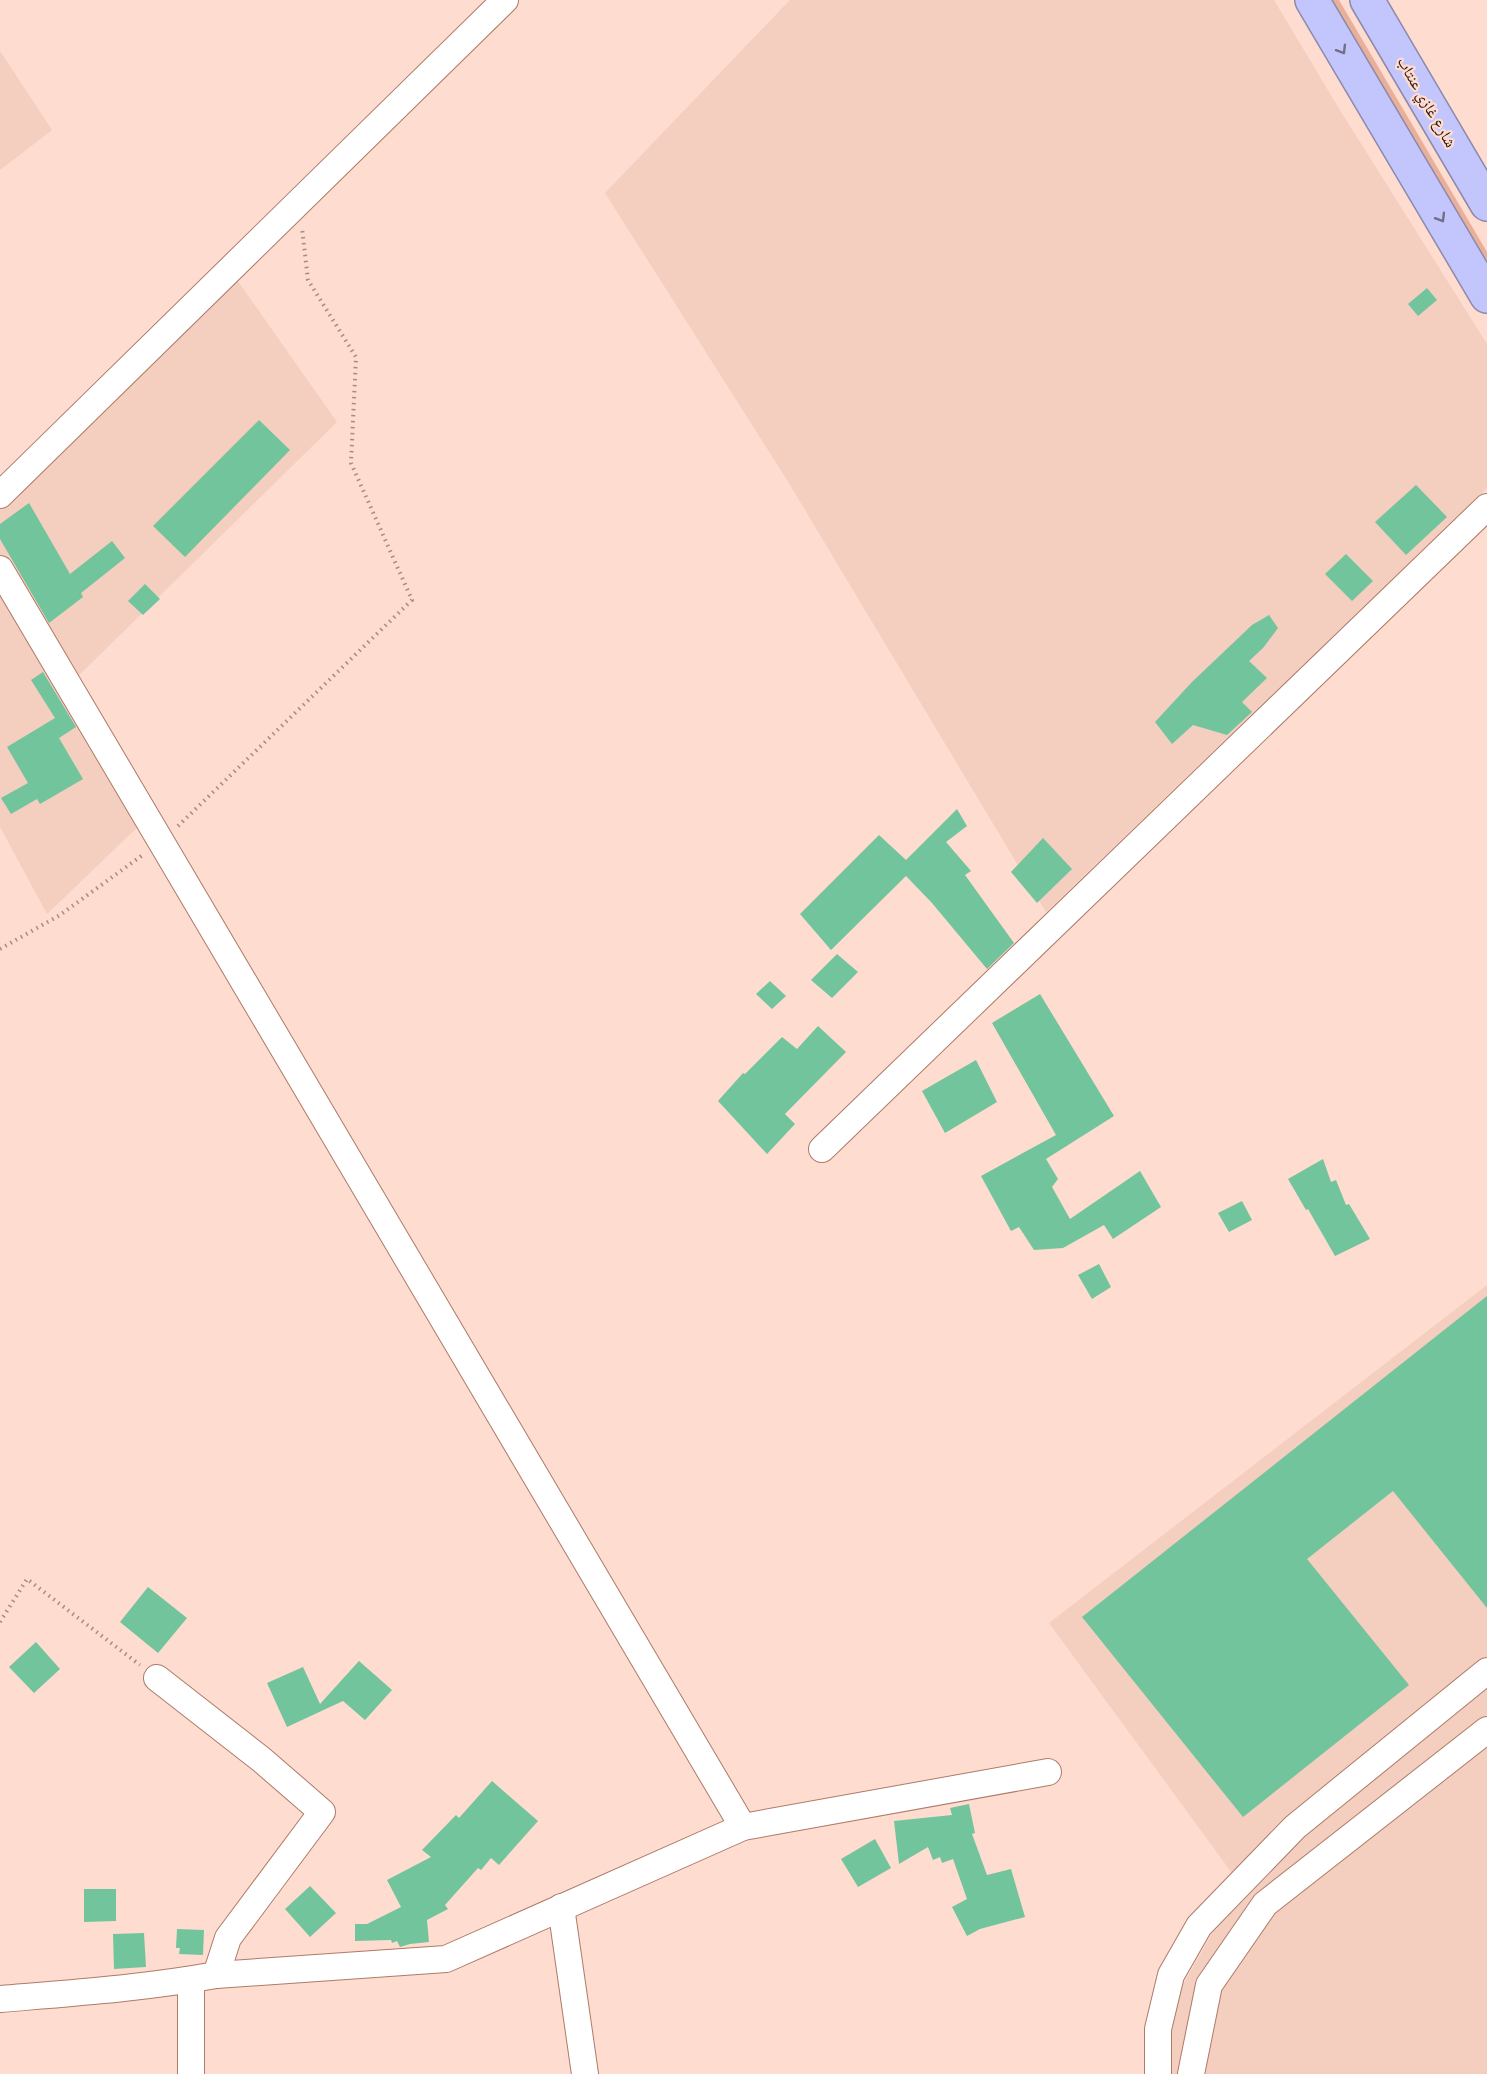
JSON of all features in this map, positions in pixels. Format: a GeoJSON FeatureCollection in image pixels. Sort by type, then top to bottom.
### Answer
{"type":"FeatureCollection","features":[{"type":"Feature","properties":{"kind":"highway"},"geometry":{"type":"LineString","coordinates":[[1312,0],[1487,296]]}},
{"type":"Feature","properties":{"kind":"highway","name":"شارع غازي عنتاب"},"geometry":{"type":"LineString","coordinates":[[1367,0],[1487,202]]}},
{"type":"Feature","properties":{"kind":"street"},"geometry":{"type":"LineString","coordinates":[[0,495],[505,0]]}},
{"type":"Feature","properties":{"kind":"street"},"geometry":{"type":"LineString","coordinates":[[822,1149],[1487,507]]}},
{"type":"Feature","properties":{"kind":"street"},"geometry":{"type":"LineString","coordinates":[[0,568],[743,1827]]}},
{"type":"Feature","properties":{"kind":"street"},"geometry":{"type":"LineString","coordinates":[[1158,2074],[1158,2029],[1171,1975],[1199,1926],[1295,1827],[1487,1671]]}},
{"type":"Feature","properties":{"kind":"street"},"geometry":{"type":"LineString","coordinates":[[157,1678],[262,1760],[322,1812],[228,1938],[216,1975]]}},
{"type":"Feature","properties":{"kind":"street"},"geometry":{"type":"LineString","coordinates":[[1191,2074],[1209,1985],[1265,1904],[1487,1730]]}},
{"type":"Feature","properties":{"kind":"street"},"geometry":{"type":"LineString","coordinates":[[0,1999],[191,1980],[216,1975],[446,1959],[743,1827],[1048,1772]]}},
{"type":"Feature","properties":{"kind":"street"},"geometry":{"type":"LineString","coordinates":[[561,1907],[585,2074]]}},
{"type":"Feature","properties":{"kind":"street"},"geometry":{"type":"LineString","coordinates":[[191,1980],[191,2074]]}},
{"type":"Feature","properties":{"kind":"path"},"geometry":{"type":"LineString","coordinates":[[0,949],[60,915],[161,842],[412,600],[351,463],[356,357],[308,280],[299,202]]}},
{"type":"Feature","properties":{"kind":"path"},"geometry":{"type":"LineString","coordinates":[[0,1622],[27,1579],[157,1678]]}},
{"type":"Feature","properties":{"kind":"shaded area"},"geometry":{"type":"Polygon","coordinates":[[[790,0],[1274,0],[1338,107],[1487,344],[1487,488],[1046,912],[787,480],[605,193],[790,0]]]}},
{"type":"Feature","properties":{"kind":"shaded area"},"geometry":{"type":"Polygon","coordinates":[[[1325,0],[1339,0],[1487,252],[1487,276],[1325,0]]]}},
{"type":"Feature","properties":{"kind":"shaded area"},"geometry":{"type":"Polygon","coordinates":[[[0,51],[52,130],[0,170],[0,51]]]}},
{"type":"Feature","properties":{"kind":"shaded area"},"geometry":{"type":"Polygon","coordinates":[[[230,270],[337,422],[69,685],[147,818],[47,914],[0,827],[0,495],[230,270]]]}},
{"type":"Feature","properties":{"kind":"shaded area"},"geometry":{"type":"Polygon","coordinates":[[[1487,1285],[1487,2074],[1158,2074],[1158,2029],[1240,1884],[1049,1623],[1487,1285]]]}},
{"type":"Feature","properties":{"kind":"building"},"geometry":{"type":"Polygon","coordinates":[[[1427,288],[1437,300],[1418,316],[1408,304],[1427,288]]]}},
{"type":"Feature","properties":{"kind":"building"},"geometry":{"type":"Polygon","coordinates":[[[259,420],[290,450],[185,557],[153,526],[259,420]]]}},
{"type":"Feature","properties":{"kind":"building"},"geometry":{"type":"Polygon","coordinates":[[[1416,485],[1447,517],[1406,555],[1375,522],[1416,485]]]}},
{"type":"Feature","properties":{"kind":"building"},"geometry":{"type":"Polygon","coordinates":[[[29,503],[70,574],[112,541],[125,558],[81,593],[83,597],[49,623],[0,539],[0,524],[29,503]]]}},
{"type":"Feature","properties":{"kind":"building"},"geometry":{"type":"Polygon","coordinates":[[[1346,554],[1373,581],[1352,601],[1325,574],[1346,554]]]}},
{"type":"Feature","properties":{"kind":"building"},"geometry":{"type":"Polygon","coordinates":[[[145,584],[160,599],[143,615],[128,601],[145,584]]]}},
{"type":"Feature","properties":{"kind":"building"},"geometry":{"type":"Polygon","coordinates":[[[1269,615],[1278,628],[1263,648],[1249,661],[1267,678],[1242,702],[1252,712],[1227,735],[1193,725],[1172,744],[1155,722],[1192,682],[1252,625],[1269,615]]]}},
{"type":"Feature","properties":{"kind":"building"},"geometry":{"type":"Polygon","coordinates":[[[43,672],[76,727],[59,738],[83,779],[40,804],[37,799],[11,814],[1,798],[28,783],[7,747],[55,718],[31,680],[43,672]]]}},
{"type":"Feature","properties":{"kind":"building"},"geometry":{"type":"Polygon","coordinates":[[[957,809],[967,826],[946,842],[971,871],[965,875],[1014,943],[987,969],[932,903],[906,876],[831,950],[800,914],[879,835],[906,860],[957,809]]]}},
{"type":"Feature","properties":{"kind":"building"},"geometry":{"type":"Polygon","coordinates":[[[1043,838],[1072,869],[1037,903],[1011,872],[1043,838]]]}},
{"type":"Feature","properties":{"kind":"building"},"geometry":{"type":"Polygon","coordinates":[[[837,954],[858,972],[832,998],[811,980],[837,954]]]}},
{"type":"Feature","properties":{"kind":"building"},"geometry":{"type":"Polygon","coordinates":[[[770,981],[786,996],[772,1009],[756,994],[770,981]]]}},
{"type":"Feature","properties":{"kind":"building"},"geometry":{"type":"Polygon","coordinates":[[[1040,994],[1114,1116],[1046,1159],[1058,1179],[1052,1187],[1070,1219],[1140,1171],[1161,1207],[1113,1239],[1104,1225],[1063,1248],[1034,1250],[1019,1227],[1011,1231],[981,1176],[1056,1135],[992,1023],[1040,994]]]}},
{"type":"Feature","properties":{"kind":"building"},"geometry":{"type":"Polygon","coordinates":[[[818,1026],[846,1052],[785,1114],[795,1124],[767,1154],[718,1101],[743,1073],[745,1074],[782,1037],[797,1049],[818,1026]]]}},
{"type":"Feature","properties":{"kind":"building"},"geometry":{"type":"Polygon","coordinates":[[[976,1060],[997,1102],[945,1133],[922,1091],[976,1060]]]}},
{"type":"Feature","properties":{"kind":"building"},"geometry":{"type":"Polygon","coordinates":[[[1323,1159],[1331,1182],[1336,1180],[1346,1205],[1349,1204],[1370,1239],[1335,1256],[1288,1179],[1323,1159]]]}},
{"type":"Feature","properties":{"kind":"building"},"geometry":{"type":"Polygon","coordinates":[[[1242,1201],[1252,1220],[1229,1232],[1218,1213],[1242,1201]]]}},
{"type":"Feature","properties":{"kind":"building"},"geometry":{"type":"Polygon","coordinates":[[[1099,1264],[1111,1287],[1092,1299],[1078,1275],[1099,1264]]]}},
{"type":"Feature","properties":{"kind":"building"},"geometry":{"type":"Polygon","coordinates":[[[1487,1296],[1487,1608],[1393,1491],[1307,1559],[1409,1685],[1243,1817],[1082,1617],[1487,1296]]]}},
{"type":"Feature","properties":{"kind":"building"},"geometry":{"type":"Polygon","coordinates":[[[148,1587],[187,1618],[158,1653],[120,1622],[148,1587]]]}},
{"type":"Feature","properties":{"kind":"building"},"geometry":{"type":"Polygon","coordinates":[[[36,1642],[60,1669],[34,1693],[9,1667],[36,1642]]]}},
{"type":"Feature","properties":{"kind":"building"},"geometry":{"type":"Polygon","coordinates":[[[359,1661],[392,1690],[365,1720],[343,1701],[287,1727],[267,1683],[303,1667],[320,1704],[359,1661]]]}},
{"type":"Feature","properties":{"kind":"building"},"geometry":{"type":"Polygon","coordinates":[[[492,1781],[538,1821],[499,1865],[491,1858],[481,1870],[478,1868],[445,1905],[448,1909],[427,1920],[429,1942],[400,1947],[397,1941],[392,1943],[391,1940],[355,1941],[355,1924],[367,1924],[401,1907],[387,1880],[431,1857],[422,1850],[456,1815],[459,1818],[492,1781]]]}},
{"type":"Feature","properties":{"kind":"building"},"geometry":{"type":"Polygon","coordinates":[[[969,1804],[975,1833],[972,1834],[987,1875],[1011,1869],[1025,1917],[980,1929],[967,1936],[952,1907],[967,1899],[953,1859],[942,1863],[940,1857],[933,1860],[928,1847],[899,1864],[894,1821],[952,1815],[950,1808],[969,1804]]]}},
{"type":"Feature","properties":{"kind":"building"},"geometry":{"type":"Polygon","coordinates":[[[875,1839],[891,1868],[858,1887],[841,1859],[875,1839]]]}},
{"type":"Feature","properties":{"kind":"building"},"geometry":{"type":"Polygon","coordinates":[[[310,1886],[336,1913],[310,1937],[285,1909],[310,1886]]]}},
{"type":"Feature","properties":{"kind":"building"},"geometry":{"type":"Polygon","coordinates":[[[84,1889],[116,1889],[116,1921],[84,1922],[84,1889]]]}},
{"type":"Feature","properties":{"kind":"building"},"geometry":{"type":"Polygon","coordinates":[[[177,1929],[204,1930],[203,1955],[179,1954],[180,1948],[176,1948],[177,1929]]]}},
{"type":"Feature","properties":{"kind":"building"},"geometry":{"type":"Polygon","coordinates":[[[144,1933],[146,1967],[114,1969],[113,1934],[144,1933]]]}}]}
